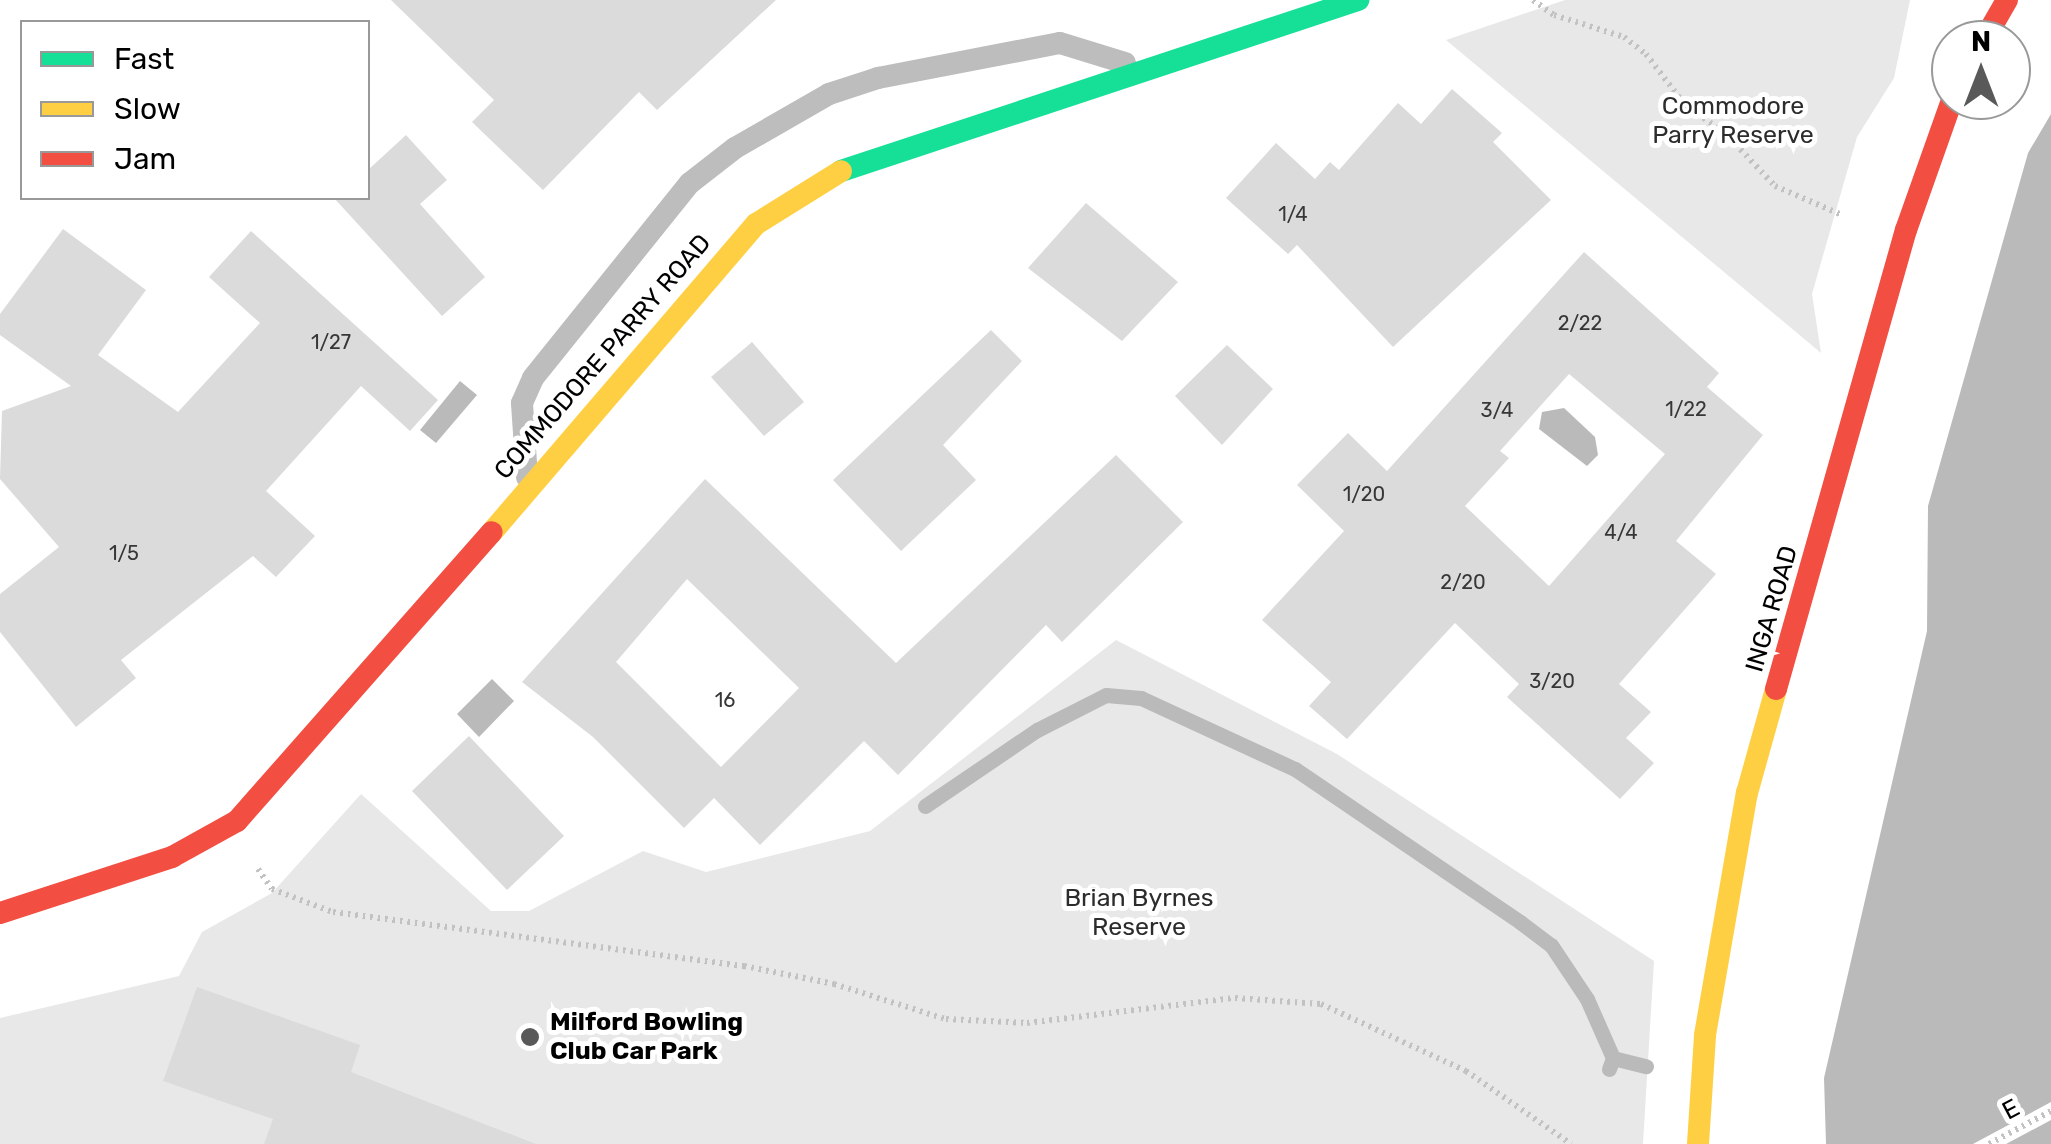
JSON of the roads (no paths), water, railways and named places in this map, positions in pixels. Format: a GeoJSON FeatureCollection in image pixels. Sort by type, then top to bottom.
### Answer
{"type":"FeatureCollection","features":[{"type":"Feature","properties":{"kind":"street","name":"COMMODORE PARRY ROAD"},"geometry":{"type":"LineString","coordinates":[[10,908],[172,857],[236,820],[293,766],[528,486],[756,224],[827,177],[880,154],[1358,0]]}},
{"type":"Feature","properties":{"kind":"street","name":"INGA ROAD"},"geometry":{"type":"LineString","coordinates":[[1698,1144],[1705,1035],[1747,793],[1906,230],[1945,120]]}},
{"type":"Feature","properties":{"kind":"lane"},"geometry":{"type":"LineString","coordinates":[[528,486],[522,403],[533,378],[690,183],[734,148],[829,94],[878,78],[1060,43],[1142,68]]}},
{"type":"Feature","properties":{"kind":"waterway"},"geometry":{"type":"LineString","coordinates":[[925,806],[1037,730],[1106,695],[1141,698],[1295,769],[1551,945],[1587,999],[1613,1058]]}},
{"type":"Feature","properties":{"kind":"waterway"},"geometry":{"type":"LineString","coordinates":[[1609,1069],[1613,1058],[1646,1066]]}},
{"type":"Feature","properties":{"kind":"place","name":"Milford Bowling Club Car Park"},"geometry":{"type":"Point","coordinates":[530,1037]}},
{"type":"Feature","properties":{"kind":"park label","name":"Commodore Parry Reserve"},"geometry":{"type":"Point","coordinates":[1733,122]}},
{"type":"Feature","properties":{"kind":"park label","name":"Brian Byrnes Reserve"},"geometry":{"type":"Point","coordinates":[1139,914]}}]}
